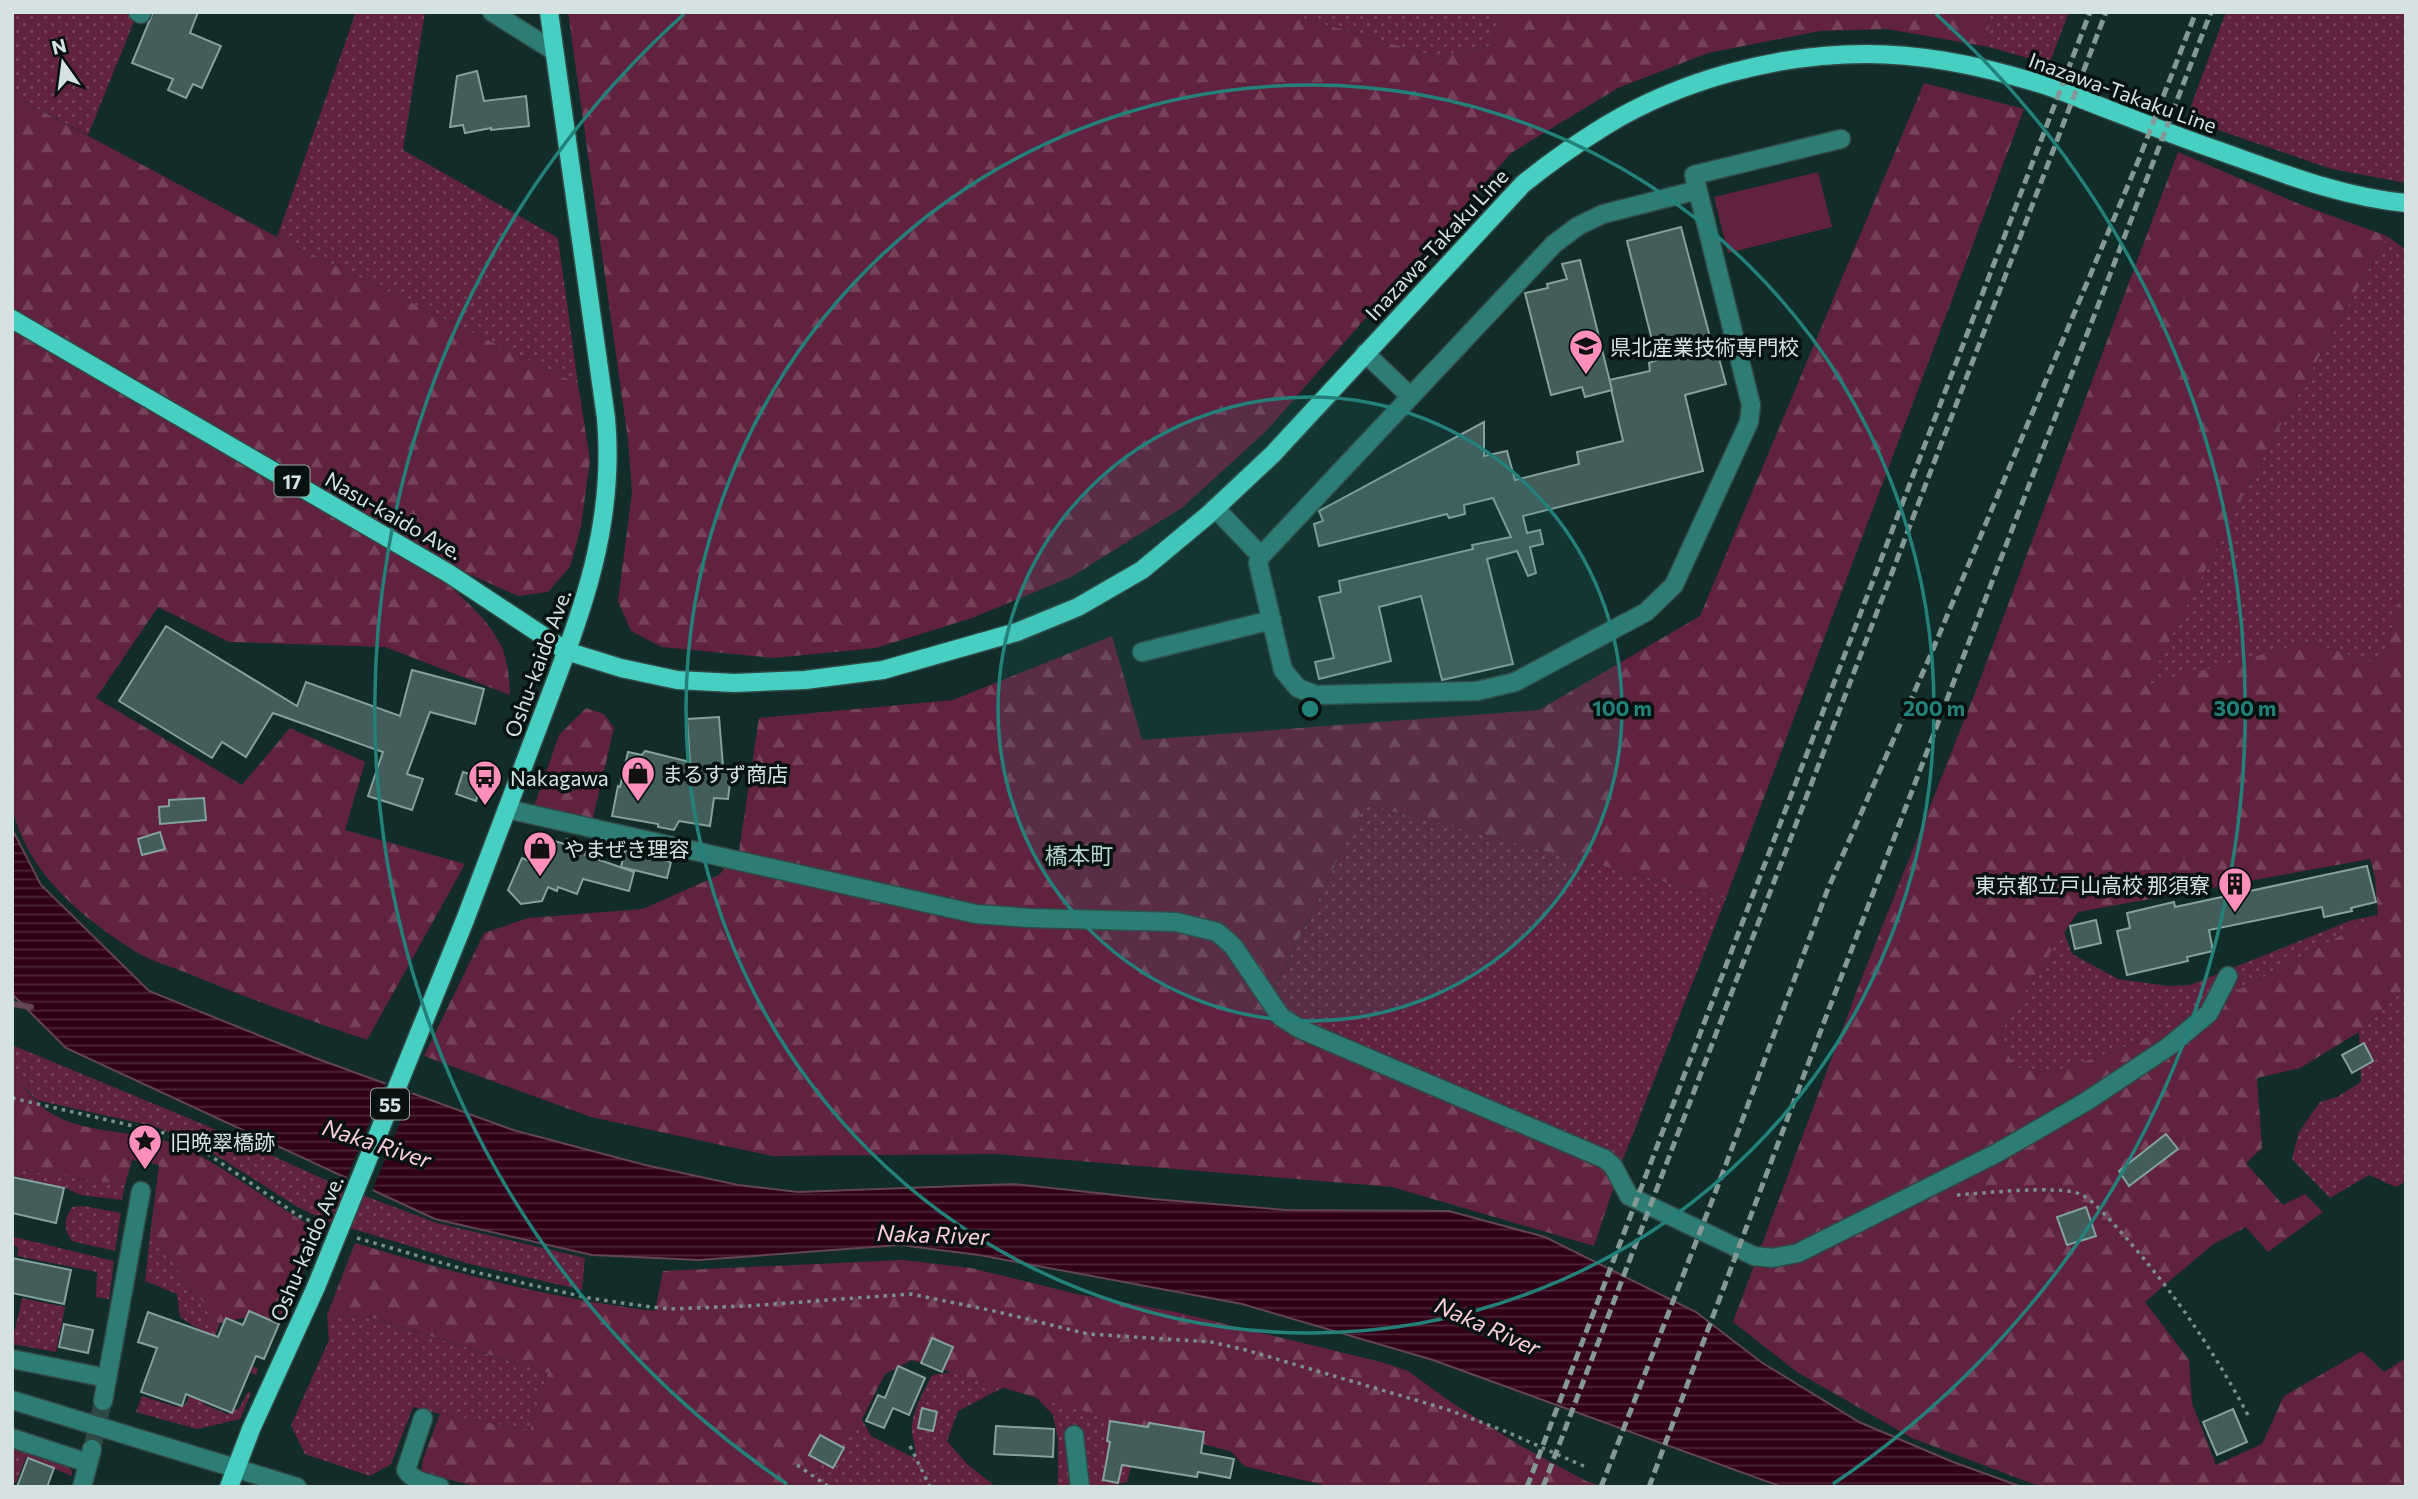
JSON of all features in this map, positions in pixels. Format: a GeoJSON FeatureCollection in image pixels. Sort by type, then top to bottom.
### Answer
{"type":"FeatureCollection","features":[{"type":"Feature","properties":{"kind":"main road","name":"Oshu-kaido Ave."},"geometry":{"type":"LineString","coordinates":[[229,1487],[251,1429],[316,1287],[464,920],[593,575],[603,528],[609,450],[549,12]]}},
{"type":"Feature","properties":{"kind":"main road","name":"Inazawa-Takaku Line"},"geometry":{"type":"LineString","coordinates":[[566,651],[621,668],[677,680],[734,683],[805,680],[883,670],[1017,632],[1078,607],[1142,570],[1273,454],[1522,184],[1564,152],[1607,125],[1659,99],[1758,66],[1868,54],[1925,59],[2036,82],[2176,136],[2312,183],[2381,201],[2406,203]]}},
{"type":"Feature","properties":{"kind":"main road","name":"Nasu-kaido Ave."},"geometry":{"type":"LineString","coordinates":[[12,319],[449,573],[566,651]]}},
{"type":"Feature","properties":{"kind":"street"},"geometry":{"type":"LineString","coordinates":[[492,12],[554,51]]}},
{"type":"Feature","properties":{"kind":"street"},"geometry":{"type":"LineString","coordinates":[[1698,190],[1603,214],[1578,226],[1554,244],[1261,556],[1258,564],[1283,670],[1298,688],[1316,695],[1477,691],[1529,677],[1647,612],[1661,599],[1674,585],[1749,422],[1751,405],[1698,190],[1694,175],[1842,139]]}},
{"type":"Feature","properties":{"kind":"street"},"geometry":{"type":"LineString","coordinates":[[1365,353],[1410,397]]}},
{"type":"Feature","properties":{"kind":"street"},"geometry":{"type":"LineString","coordinates":[[1215,508],[1261,556]]}},
{"type":"Feature","properties":{"kind":"street"},"geometry":{"type":"LineString","coordinates":[[1142,652],[1272,620]]}},
{"type":"Feature","properties":{"kind":"street"},"geometry":{"type":"LineString","coordinates":[[507,808],[976,914],[1030,919],[1176,922],[1217,932],[1233,946],[1281,1017],[1300,1029],[1605,1159],[1613,1166],[1629,1196],[1754,1256],[1772,1258],[1798,1253],[1997,1153],[2087,1101],[2168,1046],[2209,1013],[2228,976]]}},
{"type":"Feature","properties":{"kind":"street"},"geometry":{"type":"LineString","coordinates":[[103,1401],[141,1191]]}},
{"type":"Feature","properties":{"kind":"street"},"geometry":{"type":"LineString","coordinates":[[12,1359],[107,1378]]}},
{"type":"Feature","properties":{"kind":"street"},"geometry":{"type":"LineString","coordinates":[[12,1400],[297,1487]]}},
{"type":"Feature","properties":{"kind":"street"},"geometry":{"type":"LineString","coordinates":[[423,1418],[406,1470],[410,1476],[440,1487]]}},
{"type":"Feature","properties":{"kind":"street"},"geometry":{"type":"LineString","coordinates":[[1074,1435],[1080,1487]]}},
{"type":"Feature","properties":{"kind":"street"},"geometry":{"type":"LineString","coordinates":[[12,1438],[90,1456],[82,1487]]}},
{"type":"Feature","properties":{"kind":"path"},"geometry":{"type":"LineString","coordinates":[[12,1098],[164,1133],[202,1150],[299,1216],[324,1226]]}},
{"type":"Feature","properties":{"kind":"path"},"geometry":{"type":"LineString","coordinates":[[1956,1195],[2063,1190],[2082,1194],[2111,1221],[2144,1259],[2196,1326],[2250,1419]]}},
{"type":"Feature","properties":{"kind":"path"},"geometry":{"type":"LineString","coordinates":[[348,1235],[470,1271],[589,1298],[668,1309],[911,1294],[1088,1334],[1211,1342],[1446,1409],[1507,1432],[1588,1468]]}},
{"type":"Feature","properties":{"kind":"path"},"geometry":{"type":"LineString","coordinates":[[910,1446],[930,1487]]}},
{"type":"Feature","properties":{"kind":"path"},"geometry":{"type":"LineString","coordinates":[[797,1465],[829,1487]]}},
{"type":"Feature","properties":{"kind":"green space"},"geometry":{"type":"Polygon","coordinates":[[[12,12],[138,12],[88,135],[12,95],[12,12]]]}},
{"type":"Feature","properties":{"kind":"green space"},"geometry":{"type":"Polygon","coordinates":[[[356,12],[425,12],[403,150],[558,238],[578,384],[277,237],[356,12]]]}},
{"type":"Feature","properties":{"kind":"green space"},"geometry":{"type":"Polygon","coordinates":[[[568,12],[1282,12],[1437,57],[1491,46],[1501,12],[1953,12],[1988,17],[1989,47],[1887,29],[1820,31],[1708,53],[1618,88],[1511,153],[1266,431],[1183,507],[1071,577],[972,618],[876,648],[773,658],[662,647],[631,631],[618,601],[632,492],[628,440],[568,12]]]}},
{"type":"Feature","properties":{"kind":"green space"},"geometry":{"type":"Polygon","coordinates":[[[1282,12],[1501,12],[1491,46],[1437,57],[1282,12]]]}},
{"type":"Feature","properties":{"kind":"green space"},"geometry":{"type":"Polygon","coordinates":[[[1953,12],[2069,12],[2049,64],[1989,47],[1987,17],[1953,12]]]}},
{"type":"Feature","properties":{"kind":"green space"},"geometry":{"type":"Polygon","coordinates":[[[2226,12],[2406,12],[2406,183],[2332,169],[2186,119],[2226,12]]]}},
{"type":"Feature","properties":{"kind":"green space"},"geometry":{"type":"Polygon","coordinates":[[[1924,83],[2024,109],[1726,898],[1365,804],[1260,1017],[1623,1159],[1594,1246],[1392,1187],[996,1154],[772,1156],[591,1117],[424,1056],[484,933],[528,918],[643,909],[719,875],[739,851],[759,718],[953,700],[1112,636],[1142,740],[1539,710],[1700,616],[1924,83]]]}},
{"type":"Feature","properties":{"kind":"green space"},"geometry":{"type":"Polygon","coordinates":[[[12,95],[277,237],[578,384],[590,460],[581,526],[570,567],[548,592],[518,596],[440,561],[432,570],[468,603],[493,632],[506,661],[510,695],[385,647],[229,642],[158,607],[96,698],[242,785],[290,728],[365,762],[345,830],[465,864],[367,1040],[154,961],[133,950],[75,907],[58,890],[29,852],[19,830],[12,807],[12,95]]]}},
{"type":"Feature","properties":{"kind":"green space"},"geometry":{"type":"Polygon","coordinates":[[[2178,152],[2299,204],[2387,236],[2259,464],[2147,685],[2309,642],[2381,665],[2406,579],[2406,986],[2359,1032],[2300,1068],[2257,1078],[2262,1148],[2246,1163],[2283,1205],[2305,1194],[2323,1212],[2268,1252],[2246,1227],[2212,1245],[2145,1302],[2189,1360],[2192,1403],[2216,1465],[2262,1444],[2284,1396],[2362,1351],[2384,1372],[2406,1358],[2406,1487],[2041,1487],[1912,1438],[1797,1372],[1733,1322],[1859,985],[1975,693],[2178,152]],[[2370,859],[2078,912],[2035,975],[2000,1034],[2014,1067],[2051,1073],[2137,1043],[2194,1010],[2257,981],[2378,915],[2375,877],[2370,859]]]}},
{"type":"Feature","properties":{"kind":"green space"},"geometry":{"type":"Polygon","coordinates":[[[1818,172],[1832,227],[1728,253],[1714,197],[1818,172]]]}},
{"type":"Feature","properties":{"kind":"green space"},"geometry":{"type":"Polygon","coordinates":[[[2387,236],[2406,250],[2406,579],[2381,665],[2309,642],[2146,686],[2259,464],[2387,236]]]}},
{"type":"Feature","properties":{"kind":"green space"},"geometry":{"type":"Polygon","coordinates":[[[586,708],[604,714],[614,728],[592,822],[533,809],[559,735],[586,708]]]}},
{"type":"Feature","properties":{"kind":"green space"},"geometry":{"type":"Polygon","coordinates":[[[1365,804],[1726,898],[1623,1159],[1260,1018],[1365,804]]]}},
{"type":"Feature","properties":{"kind":"green space"},"geometry":{"type":"Polygon","coordinates":[[[2378,915],[2257,981],[2194,1010],[2137,1043],[2051,1073],[2014,1067],[2000,1034],[2064,932],[2072,954],[2118,979],[2168,986],[2190,985],[2352,920],[2378,915]]]}},
{"type":"Feature","properties":{"kind":"green space"},"geometry":{"type":"Polygon","coordinates":[[[2406,986],[2406,1181],[2396,1187],[2369,1175],[2330,1198],[2292,1159],[2299,1132],[2320,1102],[2337,1097],[2361,1082],[2359,1032],[2406,986]]]}},
{"type":"Feature","properties":{"kind":"green space"},"geometry":{"type":"Polygon","coordinates":[[[12,1045],[205,1125],[341,1187],[437,1223],[585,1258],[582,1290],[470,1264],[326,1221],[179,1136],[153,1126],[36,1100],[12,1073],[12,1045]]]}},
{"type":"Feature","properties":{"kind":"green space"},"geometry":{"type":"Polygon","coordinates":[[[12,1073],[39,1104],[64,1120],[97,1129],[149,1137],[183,1147],[321,1231],[284,1319],[242,1318],[220,1323],[209,1319],[206,1304],[190,1291],[151,1227],[159,1165],[132,1160],[125,1185],[12,1169],[12,1073]]]}},
{"type":"Feature","properties":{"kind":"green space"},"geometry":{"type":"Polygon","coordinates":[[[12,1169],[125,1185],[122,1200],[80,1195],[66,1188],[15,1176],[12,1178],[12,1169]]]}},
{"type":"Feature","properties":{"kind":"green space"},"geometry":{"type":"Polygon","coordinates":[[[84,1206],[121,1213],[115,1251],[72,1241],[66,1228],[67,1216],[72,1207],[84,1206]]]}},
{"type":"Feature","properties":{"kind":"green space"},"geometry":{"type":"Polygon","coordinates":[[[151,1227],[190,1291],[206,1304],[209,1319],[220,1323],[215,1336],[180,1317],[177,1294],[145,1281],[151,1227]]]}},
{"type":"Feature","properties":{"kind":"green space"},"geometry":{"type":"Polygon","coordinates":[[[14,1237],[114,1261],[109,1299],[96,1297],[97,1272],[17,1256],[19,1248],[13,1244],[14,1237]]]}},
{"type":"Feature","properties":{"kind":"green space"},"geometry":{"type":"Polygon","coordinates":[[[355,1243],[504,1284],[579,1300],[655,1311],[663,1271],[903,1260],[971,1268],[1077,1294],[1176,1312],[1408,1371],[1521,1446],[1586,1481],[1606,1487],[1332,1487],[1244,1466],[1232,1452],[912,1360],[885,1374],[862,1419],[841,1438],[806,1487],[478,1487],[421,1472],[423,1459],[440,1414],[530,1430],[548,1373],[366,1316],[327,1315],[355,1243]]]}},
{"type":"Feature","properties":{"kind":"green space"},"geometry":{"type":"Polygon","coordinates":[[[22,1298],[65,1307],[56,1352],[12,1344],[12,1329],[15,1330],[22,1298]]]}},
{"type":"Feature","properties":{"kind":"green space"},"geometry":{"type":"Polygon","coordinates":[[[327,1315],[365,1316],[548,1373],[530,1430],[413,1407],[391,1464],[370,1476],[305,1454],[291,1425],[329,1340],[327,1315]]]}},
{"type":"Feature","properties":{"kind":"green space"},"geometry":{"type":"Polygon","coordinates":[[[216,1343],[237,1350],[237,1359],[258,1369],[256,1375],[224,1361],[217,1361],[201,1398],[204,1404],[227,1414],[239,1408],[248,1392],[251,1393],[240,1419],[197,1429],[136,1412],[142,1396],[177,1407],[186,1404],[209,1344],[216,1343]]]}},
{"type":"Feature","properties":{"kind":"green space"},"geometry":{"type":"Polygon","coordinates":[[[952,1372],[1004,1387],[958,1411],[947,1441],[967,1464],[996,1487],[806,1487],[841,1438],[862,1419],[871,1436],[914,1458],[912,1424],[920,1399],[932,1375],[952,1372]]]}},
{"type":"Feature","properties":{"kind":"green space"},"geometry":{"type":"Polygon","coordinates":[[[1037,1398],[1117,1418],[1132,1463],[1127,1482],[1107,1487],[1055,1487],[1058,1482],[1058,1440],[1053,1415],[1037,1398]]]}},
{"type":"Feature","properties":{"kind":"green space"},"geometry":{"type":"Polygon","coordinates":[[[12,1446],[68,1465],[72,1476],[26,1457],[16,1483],[12,1481],[12,1446]]]}},
{"type":"Feature","properties":{"kind":"water","name":"Naka River"},"geometry":{"type":"Polygon","coordinates":[[[12,829],[41,885],[149,991],[315,1058],[513,1130],[645,1165],[738,1185],[798,1192],[1014,1184],[1286,1210],[1449,1211],[1545,1237],[1696,1312],[1761,1362],[1859,1422],[1953,1462],[2022,1487],[1782,1487],[1433,1360],[1242,1304],[979,1255],[900,1245],[699,1260],[592,1255],[435,1219],[66,1048],[12,994],[12,829]]]}},
{"type":"Feature","properties":{"kind":"pier"},"geometry":{"type":"Polygon","coordinates":[[[387,1080],[413,1090],[371,1194],[345,1182],[387,1080]]]}},
{"type":"Feature","properties":{"kind":"building"},"geometry":{"type":"Polygon","coordinates":[[[153,12],[198,12],[190,33],[221,46],[202,88],[193,84],[186,98],[168,90],[173,79],[132,63],[153,12]]]}},
{"type":"Feature","properties":{"kind":"building"},"geometry":{"type":"Polygon","coordinates":[[[477,71],[484,101],[526,96],[529,126],[491,128],[465,133],[463,125],[450,127],[457,76],[477,71]]]}},
{"type":"Feature","properties":{"kind":"building"},"geometry":{"type":"Polygon","coordinates":[[[1681,227],[1715,356],[1718,355],[1726,384],[1685,395],[1703,471],[1523,516],[1527,533],[1540,530],[1543,544],[1530,547],[1536,573],[1528,576],[1517,551],[1487,559],[1513,664],[1442,680],[1421,596],[1379,607],[1391,661],[1319,679],[1315,662],[1334,658],[1319,597],[1341,592],[1339,581],[1473,549],[1472,545],[1511,537],[1493,498],[1464,505],[1465,514],[1449,518],[1447,514],[1319,546],[1314,524],[1323,521],[1319,511],[1484,422],[1484,456],[1507,451],[1515,480],[1579,464],[1577,452],[1623,441],[1609,380],[1650,371],[1649,363],[1657,360],[1627,241],[1681,227]]]}},
{"type":"Feature","properties":{"kind":"building"},"geometry":{"type":"Polygon","coordinates":[[[1580,260],[1612,390],[1585,397],[1582,387],[1551,395],[1525,293],[1548,288],[1547,284],[1567,279],[1562,264],[1580,260]]]}},
{"type":"Feature","properties":{"kind":"building"},"geometry":{"type":"Polygon","coordinates":[[[166,626],[297,706],[306,682],[400,716],[412,670],[484,689],[475,724],[430,712],[407,774],[423,779],[412,810],[368,796],[383,752],[273,713],[246,757],[222,742],[212,758],[119,701],[166,626]]]}},
{"type":"Feature","properties":{"kind":"building"},"geometry":{"type":"Polygon","coordinates":[[[719,717],[723,766],[732,768],[728,799],[714,798],[710,826],[679,821],[674,830],[658,827],[658,824],[612,816],[628,752],[642,755],[645,751],[690,762],[687,719],[719,717]]]}},
{"type":"Feature","properties":{"kind":"building"},"geometry":{"type":"Polygon","coordinates":[[[463,772],[483,778],[476,801],[456,794],[463,772]]]}},
{"type":"Feature","properties":{"kind":"building"},"geometry":{"type":"Polygon","coordinates":[[[204,798],[206,820],[160,824],[159,807],[169,806],[169,800],[204,798]]]}},
{"type":"Feature","properties":{"kind":"building"},"geometry":{"type":"Polygon","coordinates":[[[160,832],[165,849],[142,855],[138,839],[160,832]]]}},
{"type":"Feature","properties":{"kind":"building"},"geometry":{"type":"Polygon","coordinates":[[[567,839],[588,846],[585,855],[634,872],[629,891],[583,879],[577,894],[558,887],[557,891],[548,887],[542,901],[521,904],[508,890],[522,858],[542,866],[551,840],[565,844],[567,839]]]}},
{"type":"Feature","properties":{"kind":"building"},"geometry":{"type":"Polygon","coordinates":[[[625,850],[671,862],[667,878],[621,867],[625,850]]]}},
{"type":"Feature","properties":{"kind":"building"},"geometry":{"type":"Polygon","coordinates":[[[2367,866],[2376,902],[2324,917],[2322,907],[2209,930],[2213,951],[2187,957],[2188,961],[2127,975],[2117,931],[2130,928],[2127,913],[2174,902],[2175,907],[2367,866]]]}},
{"type":"Feature","properties":{"kind":"building"},"geometry":{"type":"Polygon","coordinates":[[[2096,920],[2101,943],[2075,949],[2070,926],[2096,920]]]}},
{"type":"Feature","properties":{"kind":"building"},"geometry":{"type":"Polygon","coordinates":[[[2364,1043],[2373,1061],[2352,1073],[2342,1055],[2364,1043]]]}},
{"type":"Feature","properties":{"kind":"building"},"geometry":{"type":"Polygon","coordinates":[[[2166,1134],[2178,1149],[2129,1186],[2119,1171],[2166,1134]]]}},
{"type":"Feature","properties":{"kind":"building"},"geometry":{"type":"Polygon","coordinates":[[[12,1177],[64,1188],[56,1223],[12,1213],[12,1177]]]}},
{"type":"Feature","properties":{"kind":"building"},"geometry":{"type":"Polygon","coordinates":[[[2086,1207],[2096,1236],[2067,1245],[2057,1217],[2086,1207]]]}},
{"type":"Feature","properties":{"kind":"building"},"geometry":{"type":"Polygon","coordinates":[[[12,1258],[71,1270],[64,1304],[12,1293],[12,1258]]]}},
{"type":"Feature","properties":{"kind":"building"},"geometry":{"type":"Polygon","coordinates":[[[249,1311],[279,1324],[264,1359],[256,1356],[232,1413],[186,1394],[182,1406],[141,1392],[157,1348],[138,1342],[148,1312],[218,1337],[226,1318],[243,1325],[249,1311]]]}},
{"type":"Feature","properties":{"kind":"building"},"geometry":{"type":"Polygon","coordinates":[[[64,1324],[93,1330],[88,1353],[59,1347],[64,1324]]]}},
{"type":"Feature","properties":{"kind":"building"},"geometry":{"type":"Polygon","coordinates":[[[932,1338],[953,1347],[942,1372],[921,1363],[932,1338]]]}},
{"type":"Feature","properties":{"kind":"building"},"geometry":{"type":"Polygon","coordinates":[[[898,1366],[925,1378],[909,1415],[893,1408],[884,1428],[866,1421],[878,1395],[885,1398],[898,1366]]]}},
{"type":"Feature","properties":{"kind":"building"},"geometry":{"type":"Polygon","coordinates":[[[922,1408],[937,1412],[933,1431],[918,1428],[922,1408]]]}},
{"type":"Feature","properties":{"kind":"building"},"geometry":{"type":"Polygon","coordinates":[[[2233,1409],[2247,1442],[2217,1455],[2203,1422],[2233,1409]]]}},
{"type":"Feature","properties":{"kind":"building"},"geometry":{"type":"Polygon","coordinates":[[[1110,1421],[1148,1427],[1149,1423],[1204,1432],[1201,1453],[1234,1459],[1230,1478],[1198,1472],[1197,1477],[1122,1465],[1118,1483],[1103,1480],[1110,1442],[1107,1441],[1110,1421]]]}},
{"type":"Feature","properties":{"kind":"building"},"geometry":{"type":"Polygon","coordinates":[[[996,1426],[1054,1429],[1053,1457],[994,1454],[996,1426]]]}},
{"type":"Feature","properties":{"kind":"building"},"geometry":{"type":"Polygon","coordinates":[[[820,1435],[844,1448],[833,1468],[809,1455],[820,1435]]]}},
{"type":"Feature","properties":{"kind":"building"},"geometry":{"type":"Polygon","coordinates":[[[28,1458],[54,1468],[47,1487],[17,1487],[28,1458]]]}},
{"type":"Feature","properties":{"kind":"waterway"},"geometry":{"type":"LineString","coordinates":[[12,1004],[31,1007]]}},
{"type":"Feature","properties":{"kind":"tunnel"},"geometry":{"type":"LineString","coordinates":[[92,1449],[103,1401]]}},
{"type":"Feature","properties":{"kind":"railway"},"geometry":{"type":"LineString","coordinates":[[1527,1487],[2090,12]]}},
{"type":"Feature","properties":{"kind":"railway"},"geometry":{"type":"LineString","coordinates":[[1543,1487],[2106,12]]}},
{"type":"Feature","properties":{"kind":"railway"},"geometry":{"type":"LineString","coordinates":[[1601,1487],[1722,1175],[1827,891],[1931,654],[2139,159],[2196,12]]}},
{"type":"Feature","properties":{"kind":"railway"},"geometry":{"type":"LineString","coordinates":[[1649,1487],[2211,12]]}},
{"type":"Feature","properties":{"kind":"place","name":"県北産業技術専門校"},"geometry":{"type":"Point","coordinates":[1586,376]}},
{"type":"Feature","properties":{"kind":"place","name":"まるすず商店"},"geometry":{"type":"Point","coordinates":[638,803]}},
{"type":"Feature","properties":{"kind":"place","name":"Nakagawa"},"geometry":{"type":"Point","coordinates":[485,807]}},
{"type":"Feature","properties":{"kind":"place","name":"やまぜき理容"},"geometry":{"type":"Point","coordinates":[540,878]}},
{"type":"Feature","properties":{"kind":"place","name":"東京都立戸山高校 那須寮"},"geometry":{"type":"Point","coordinates":[2235,914]}},
{"type":"Feature","properties":{"kind":"place","name":"旧晩翠橋跡"},"geometry":{"type":"Point","coordinates":[145,1171]}},
{"type":"Feature","properties":{"kind":"district","name":"橋本町"},"geometry":{"type":"Point","coordinates":[1079,855]}}]}
